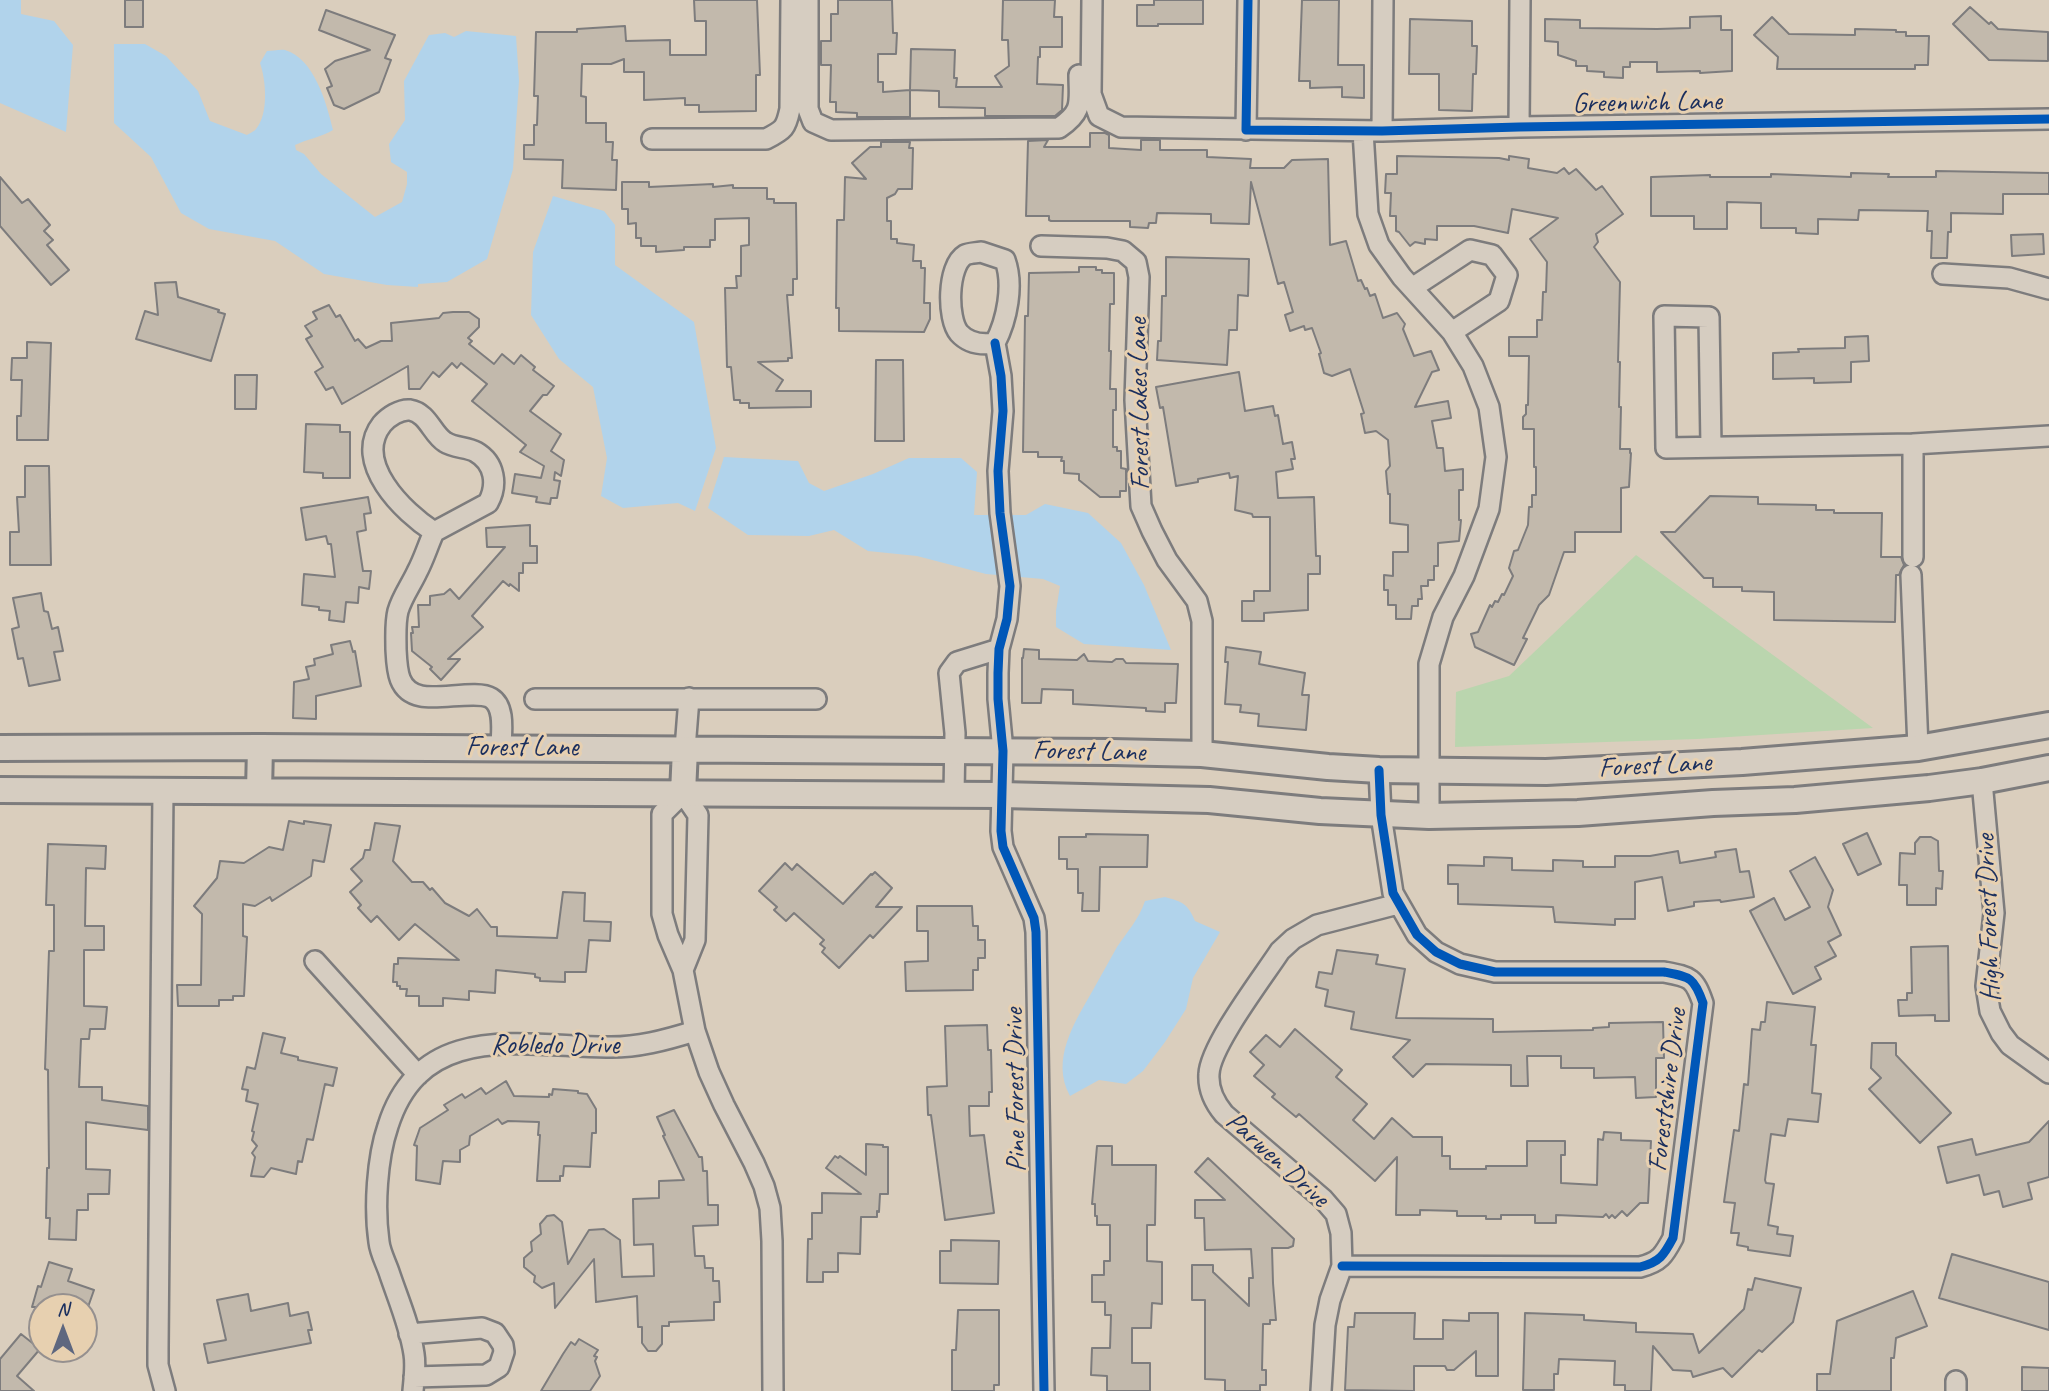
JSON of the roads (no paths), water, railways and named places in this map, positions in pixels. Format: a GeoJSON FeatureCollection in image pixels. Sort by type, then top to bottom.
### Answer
{"type":"FeatureCollection","features":[{"type":"Feature","properties":{"kind":"main road","name":"Forest Lane"},"geometry":{"type":"LineString","coordinates":[[0,748],[501,748],[1202,754],[1379,770],[1546,772],[1742,762],[1921,748],[2049,725]]}},
{"type":"Feature","properties":{"kind":"main road"},"geometry":{"type":"LineString","coordinates":[[259,790],[260,747]]}},
{"type":"Feature","properties":{"kind":"main road"},"geometry":{"type":"LineString","coordinates":[[1921,748],[1928,788]]}},
{"type":"Feature","properties":{"kind":"main road"},"geometry":{"type":"LineString","coordinates":[[683,793],[685,749]]}},
{"type":"Feature","properties":{"kind":"main road","name":"Forest Lane"},"geometry":{"type":"LineString","coordinates":[[0,790],[1001,795],[1209,800],[1381,815],[1429,816],[1578,813],[1795,800],[1928,788],[2049,768]]}},
{"type":"Feature","properties":{"kind":"street"},"geometry":{"type":"LineString","coordinates":[[652,139],[766,139],[779,133],[786,126],[790,109],[792,0]]}},
{"type":"Feature","properties":{"kind":"street"},"geometry":{"type":"LineString","coordinates":[[808,0],[808,109],[813,122],[831,130],[1059,128],[1073,118],[1079,107],[1079,0]]}},
{"type":"Feature","properties":{"kind":"street","name":"Greenwich Lane"},"geometry":{"type":"LineString","coordinates":[[1092,0],[1091,94],[1100,116],[1121,127],[1372,131],[2049,119]]}},
{"type":"Feature","properties":{"kind":"street"},"geometry":{"type":"LineString","coordinates":[[1246,130],[1248,0]]}},
{"type":"Feature","properties":{"kind":"street"},"geometry":{"type":"LineString","coordinates":[[1383,0],[1368,214],[1379,245],[1412,288],[1452,332],[1473,366],[1489,407],[1496,457],[1489,509],[1464,576],[1443,617],[1429,664],[1429,816]]}},
{"type":"Feature","properties":{"kind":"street"},"geometry":{"type":"LineString","coordinates":[[1520,0],[1520,127]]}},
{"type":"Feature","properties":{"kind":"street","name":"Forest Lakes Lane"},"geometry":{"type":"LineString","coordinates":[[1041,246],[1107,248],[1123,251],[1136,262],[1139,276],[1135,400],[1141,506],[1167,560],[1197,601],[1202,621],[1202,754]]}},
{"type":"Feature","properties":{"kind":"street"},"geometry":{"type":"LineString","coordinates":[[1412,288],[1470,250],[1492,255],[1507,275],[1499,301],[1452,332]]}},
{"type":"Feature","properties":{"kind":"street"},"geometry":{"type":"LineString","coordinates":[[981,252],[1005,260],[1008,269],[1008,292],[1002,329],[995,342],[981,345],[971,341],[958,332],[954,323],[951,310],[953,277],[956,264],[965,254],[981,252]]}},
{"type":"Feature","properties":{"kind":"street"},"geometry":{"type":"LineString","coordinates":[[1943,274],[2009,278],[2049,289]]}},
{"type":"Feature","properties":{"kind":"street"},"geometry":{"type":"LineString","coordinates":[[1712,447],[1709,317],[1664,316],[1666,448],[1913,444],[2049,436]]}},
{"type":"Feature","properties":{"kind":"street","name":"Pine Forest Drive"},"geometry":{"type":"LineString","coordinates":[[995,342],[1003,411],[998,471],[1000,513],[1010,586],[1007,619],[999,649],[1003,847],[1034,918],[1036,932],[1044,1391]]}},
{"type":"Feature","properties":{"kind":"street"},"geometry":{"type":"LineString","coordinates":[[434,532],[414,519],[382,480],[374,463],[372,448],[377,431],[387,419],[400,412],[410,410],[421,415],[446,443],[475,452],[487,461],[493,475],[492,495],[488,503],[434,532],[399,609],[396,625],[397,671],[402,684],[410,693],[435,697],[491,697],[501,715],[501,748]]}},
{"type":"Feature","properties":{"kind":"street"},"geometry":{"type":"LineString","coordinates":[[1913,444],[1912,566],[1921,748]]}},
{"type":"Feature","properties":{"kind":"street"},"geometry":{"type":"LineString","coordinates":[[954,795],[955,751],[949,673],[957,662],[999,649]]}},
{"type":"Feature","properties":{"kind":"street"},"geometry":{"type":"LineString","coordinates":[[685,749],[689,698]]}},
{"type":"Feature","properties":{"kind":"street"},"geometry":{"type":"LineString","coordinates":[[535,699],[816,699]]}},
{"type":"Feature","properties":{"kind":"street","name":"Forestshire Drive"},"geometry":{"type":"LineString","coordinates":[[1342,1266],[1640,1267],[1654,1264],[1666,1252],[1673,1238],[1703,1003],[1697,985],[1685,976],[1664,972],[1495,972],[1460,964],[1436,952],[1417,935],[1394,893],[1381,815],[1379,770]]}},
{"type":"Feature","properties":{"kind":"street","name":"High Forest Drive"},"geometry":{"type":"LineString","coordinates":[[1982,781],[1994,913],[1986,986],[1990,1011],[2010,1045],[2049,1073]]}},
{"type":"Feature","properties":{"kind":"street"},"geometry":{"type":"LineString","coordinates":[[163,790],[158,1365],[165,1391]]}},
{"type":"Feature","properties":{"kind":"street"},"geometry":{"type":"LineString","coordinates":[[683,970],[695,940],[698,815],[683,793],[662,814],[662,914],[683,970],[695,1031],[714,1083],[754,1163],[767,1197],[772,1241],[773,1387]]}},
{"type":"Feature","properties":{"kind":"street"},"geometry":{"type":"LineString","coordinates":[[662,869],[697,869]]}},
{"type":"Feature","properties":{"kind":"street","name":"Parwen Drive"},"geometry":{"type":"LineString","coordinates":[[1321,1391],[1325,1325],[1330,1300],[1342,1266],[1336,1214],[1324,1199],[1224,1114],[1212,1096],[1209,1072],[1216,1050],[1280,951],[1293,939],[1317,925],[1398,904]]}},
{"type":"Feature","properties":{"kind":"street"},"geometry":{"type":"LineString","coordinates":[[315,961],[418,1074]]}},
{"type":"Feature","properties":{"kind":"street","name":"Robledo Drive"},"geometry":{"type":"LineString","coordinates":[[414,1384],[415,1356],[410,1334],[379,1243],[377,1192],[383,1142],[393,1109],[406,1088],[418,1074],[438,1059],[476,1046],[501,1043],[628,1046],[661,1041],[695,1031]]}},
{"type":"Feature","properties":{"kind":"street"},"geometry":{"type":"LineString","coordinates":[[410,1334],[489,1329],[500,1338],[504,1352],[499,1367],[485,1375],[414,1384]]}},
{"type":"Feature","properties":{"kind":"water"},"geometry":{"type":"Polygon","coordinates":[[[0,0],[21,0],[21,14],[54,21],[73,45],[66,132],[0,103],[0,0]]]}},
{"type":"Feature","properties":{"kind":"water"},"geometry":{"type":"Polygon","coordinates":[[[466,31],[516,36],[519,81],[513,169],[487,259],[447,282],[418,284],[418,287],[387,285],[324,274],[275,241],[209,229],[181,213],[151,157],[114,123],[114,44],[145,44],[166,56],[198,91],[210,121],[247,135],[260,123],[265,106],[264,78],[260,63],[267,51],[285,50],[304,62],[318,83],[333,130],[295,145],[296,150],[304,154],[321,174],[375,217],[402,202],[407,184],[407,172],[391,162],[389,144],[405,120],[404,81],[429,35],[445,33],[454,37],[466,31]]]}},
{"type":"Feature","properties":{"kind":"water"},"geometry":{"type":"Polygon","coordinates":[[[553,196],[604,211],[615,225],[615,265],[694,322],[716,448],[695,511],[678,503],[623,508],[601,496],[607,458],[593,387],[559,359],[531,315],[533,252],[553,196]]]}},
{"type":"Feature","properties":{"kind":"water"},"geometry":{"type":"Polygon","coordinates":[[[724,457],[798,461],[809,483],[824,491],[909,458],[961,458],[977,472],[974,515],[1026,515],[1045,504],[1088,513],[1121,543],[1144,585],[1171,650],[1084,644],[1056,627],[1060,586],[1043,579],[986,574],[917,556],[868,551],[834,530],[809,536],[748,535],[708,508],[724,457]]]}},
{"type":"Feature","properties":{"kind":"water"},"geometry":{"type":"Polygon","coordinates":[[[1165,897],[1184,904],[1195,921],[1220,932],[1193,978],[1186,1009],[1143,1071],[1126,1084],[1099,1080],[1070,1096],[1065,1082],[1064,1055],[1067,1041],[1079,1015],[1117,947],[1140,914],[1145,901],[1165,897]]]}}]}
